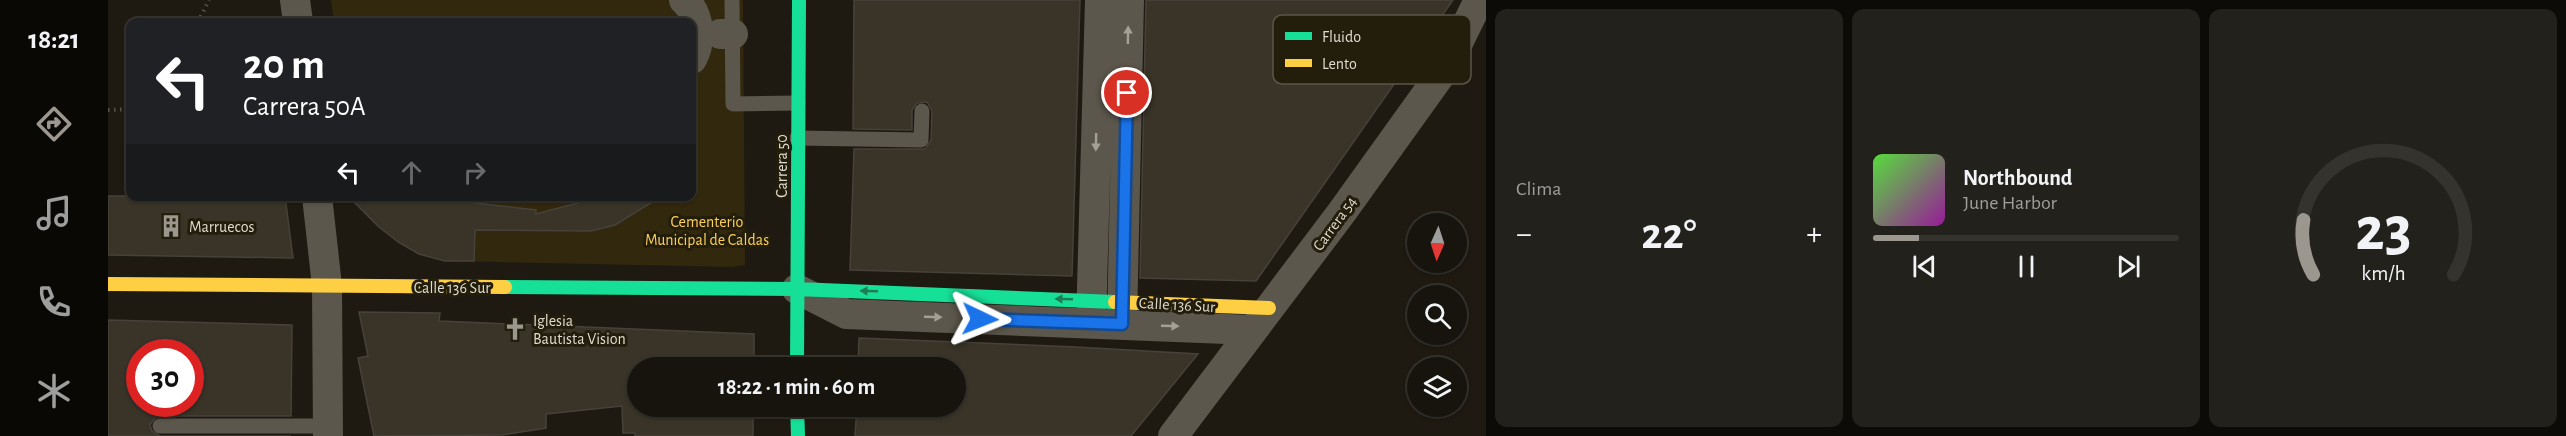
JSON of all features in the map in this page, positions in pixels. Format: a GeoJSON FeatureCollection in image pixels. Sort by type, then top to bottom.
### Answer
{"type":"FeatureCollection","features":[{"type":"Feature","properties":{"kind":"street"},"geometry":{"type":"LineString","coordinates":[[295,0],[297,18]]}},
{"type":"Feature","properties":{"kind":"street"},"geometry":{"type":"LineString","coordinates":[[684,0],[690,5],[711,39]]}},
{"type":"Feature","properties":{"kind":"street","name":"Carrera 50"},"geometry":{"type":"LineString","coordinates":[[797,357],[799,0]]}},
{"type":"Feature","properties":{"kind":"street"},"geometry":{"type":"LineString","coordinates":[[1092,312],[1100,0]]}},
{"type":"Feature","properties":{"kind":"street"},"geometry":{"type":"LineString","coordinates":[[1122,313],[1129,0]]}},
{"type":"Feature","properties":{"kind":"street","name":"Carrera 54"},"geometry":{"type":"LineString","coordinates":[[1471,16],[1479,0]]}},
{"type":"Feature","properties":{"kind":"street","name":"Carrera 54"},"geometry":{"type":"LineString","coordinates":[[1173,436],[1336,220],[1434,84]]}},
{"type":"Feature","properties":{"kind":"street"},"geometry":{"type":"LineString","coordinates":[[318,201],[327,286],[328,431]]}},
{"type":"Feature","properties":{"kind":"street","name":"Calle 136 Sur"},"geometry":{"type":"LineString","coordinates":[[108,284],[797,289],[846,314],[1092,312],[1261,319]]}},
{"type":"Feature","properties":{"kind":"street"},"geometry":{"type":"LineString","coordinates":[[797,417],[798,436]]}},
{"type":"Feature","properties":{"kind":"lane"},"geometry":{"type":"LineString","coordinates":[[732,0],[711,39],[733,104],[798,104]]}},
{"type":"Feature","properties":{"kind":"lane"},"geometry":{"type":"LineString","coordinates":[[798,138],[921,140],[922,111]]}},
{"type":"Feature","properties":{"kind":"lane"},"geometry":{"type":"LineString","coordinates":[[160,426],[328,431]]}},
{"type":"Feature","properties":{"kind":"path"},"geometry":{"type":"LineString","coordinates":[[200,18],[209,0]]}},
{"type":"Feature","properties":{"kind":"path"},"geometry":{"type":"LineString","coordinates":[[108,110],[126,109]]}},
{"type":"Feature","properties":{"kind":"green space","name":"Cementerio Municipal de Caldas"},"geometry":{"type":"Polygon","coordinates":[[[331,0],[743,0],[745,265],[733,267],[445,261],[418,251],[394,238],[373,221],[355,201],[696,201],[696,18],[333,18],[331,0]]]}},
{"type":"Feature","properties":{"kind":"building"},"geometry":{"type":"Polygon","coordinates":[[[854,0],[1080,0],[1072,276],[850,270],[854,149],[925,149],[931,140],[932,111],[927,102],[917,103],[912,110],[912,130],[853,129],[854,0]]]}},
{"type":"Feature","properties":{"kind":"building"},"geometry":{"type":"Polygon","coordinates":[[[1146,0],[1453,0],[1442,15],[1273,15],[1273,84],[1394,84],[1256,281],[1140,278],[1146,0]]]}},
{"type":"Feature","properties":{"kind":"building"},"geometry":{"type":"Polygon","coordinates":[[[108,196],[126,196],[126,201],[286,201],[293,258],[108,255],[108,196]]]}},
{"type":"Feature","properties":{"kind":"building"},"geometry":{"type":"Polygon","coordinates":[[[353,201],[459,201],[536,210],[536,214],[585,201],[654,201],[615,225],[591,231],[475,230],[474,261],[445,261],[419,254],[398,242],[353,201]]]}},
{"type":"Feature","properties":{"kind":"building"},"geometry":{"type":"Polygon","coordinates":[[[359,312],[440,313],[439,321],[754,334],[754,357],[627,357],[627,417],[753,417],[753,436],[635,436],[635,433],[623,433],[622,406],[546,414],[546,428],[502,435],[374,436],[358,358],[368,356],[359,312]]]}},
{"type":"Feature","properties":{"kind":"building"},"geometry":{"type":"Polygon","coordinates":[[[108,320],[292,325],[291,416],[204,416],[204,339],[126,339],[126,417],[158,417],[150,425],[152,431],[160,436],[108,436],[108,320]]]}},
{"type":"Feature","properties":{"kind":"building"},"geometry":{"type":"Polygon","coordinates":[[[859,338],[1198,354],[1131,436],[855,436],[856,417],[966,417],[966,357],[858,357],[859,338]]]}},
{"type":"Feature","properties":{"kind":"traffic: fast"},"geometry":{"type":"LineString","coordinates":[[797,357],[799,0]]}},
{"type":"Feature","properties":{"kind":"traffic: fast"},"geometry":{"type":"LineString","coordinates":[[505,287],[797,289],[1115,302]]}},
{"type":"Feature","properties":{"kind":"traffic: fast"},"geometry":{"type":"LineString","coordinates":[[797,417],[798,436]]}},
{"type":"Feature","properties":{"kind":"traffic: slow"},"geometry":{"type":"LineString","coordinates":[[108,284],[505,287]]}},
{"type":"Feature","properties":{"kind":"traffic: slow"},"geometry":{"type":"LineString","coordinates":[[1115,302],[1269,308]]}},
{"type":"Feature","properties":{"kind":"place","name":"Marruecos"},"geometry":{"type":"Point","coordinates":[171,226]}},
{"type":"Feature","properties":{"kind":"place","name":"Iglesia Bautista Vision"},"geometry":{"type":"Point","coordinates":[515,329]}},
{"type":"Feature","properties":{"kind":"route"},"geometry":{"type":"LineString","coordinates":[[980,319],[1122,324],[1127,93]]}}]}
